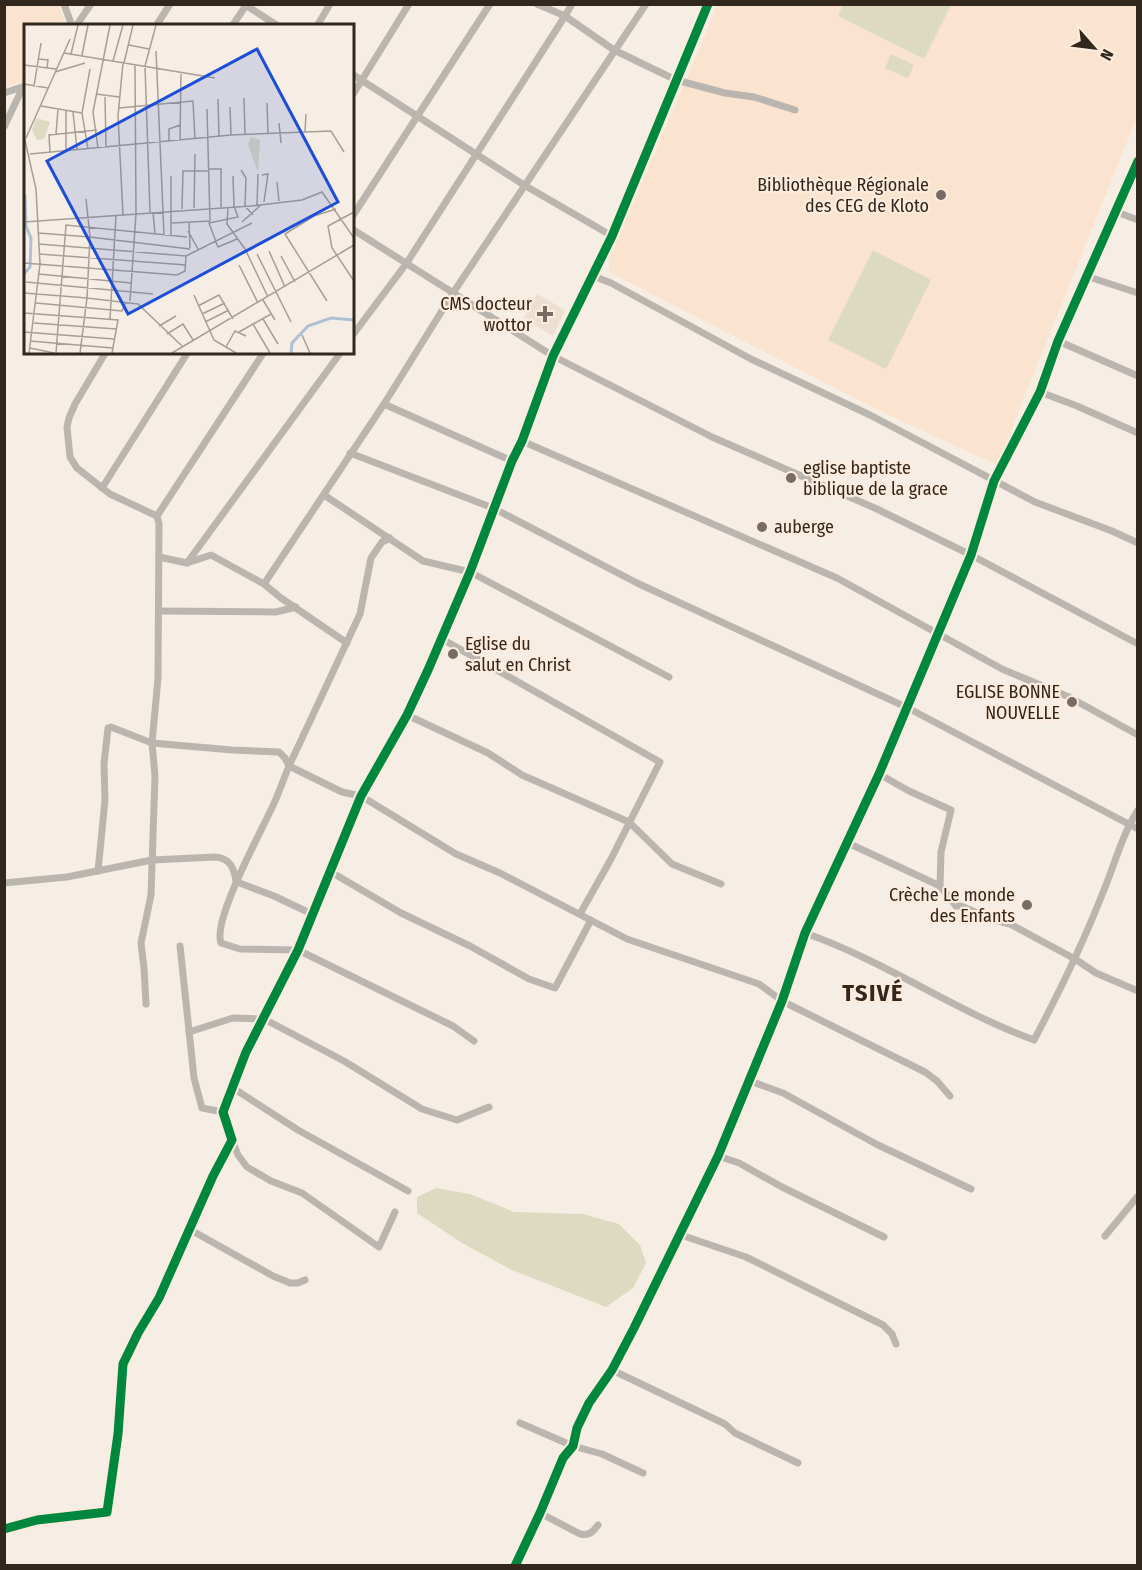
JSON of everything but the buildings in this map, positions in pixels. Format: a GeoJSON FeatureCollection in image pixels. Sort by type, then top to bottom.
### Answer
{"type":"FeatureCollection","features":[{"type":"Feature","properties":{"kind":"street"},"geometry":{"type":"LineString","coordinates":[[64,4],[73,24]]}},
{"type":"Feature","properties":{"kind":"street"},"geometry":{"type":"LineString","coordinates":[[76,24],[91,4]]}},
{"type":"Feature","properties":{"kind":"street"},"geometry":{"type":"LineString","coordinates":[[157,24],[170,4]]}},
{"type":"Feature","properties":{"kind":"street"},"geometry":{"type":"LineString","coordinates":[[318,24],[330,4]]}},
{"type":"Feature","properties":{"kind":"street"},"geometry":{"type":"LineString","coordinates":[[354,93],[409,4]]}},
{"type":"Feature","properties":{"kind":"street"},"geometry":{"type":"LineString","coordinates":[[354,214],[490,4]]}},
{"type":"Feature","properties":{"kind":"street"},"geometry":{"type":"LineString","coordinates":[[537,4],[565,16],[614,50],[676,80],[724,93],[754,97],[795,110]]}},
{"type":"Feature","properties":{"kind":"street"},"geometry":{"type":"LineString","coordinates":[[354,333],[406,264],[572,4]]}},
{"type":"Feature","properties":{"kind":"street"},"geometry":{"type":"LineString","coordinates":[[264,584],[384,404],[524,185],[646,4]]}},
{"type":"Feature","properties":{"kind":"street"},"geometry":{"type":"LineString","coordinates":[[395,1212],[379,1247],[302,1192],[271,1181],[248,1167],[238,1155],[223,1112],[246,1052],[298,950],[361,796],[407,715],[442,639],[522,441],[553,356],[612,236],[708,4]]}},
{"type":"Feature","properties":{"kind":"street"},"geometry":{"type":"LineString","coordinates":[[233,24],[246,5],[275,24]]}},
{"type":"Feature","properties":{"kind":"street"},"geometry":{"type":"LineString","coordinates":[[354,75],[524,185],[612,236]]}},
{"type":"Feature","properties":{"kind":"street"},"geometry":{"type":"LineString","coordinates":[[4,93],[24,86]]}},
{"type":"Feature","properties":{"kind":"street"},"geometry":{"type":"LineString","coordinates":[[4,127],[24,86]]}},
{"type":"Feature","properties":{"kind":"street"},"geometry":{"type":"LineString","coordinates":[[515,1566],[563,1458],[573,1446],[577,1428],[589,1403],[612,1370],[681,1235],[718,1156],[782,1001],[805,933],[879,774],[939,634],[971,555],[994,481],[1040,392],[1058,341],[1137,161]]}},
{"type":"Feature","properties":{"kind":"street"},"geometry":{"type":"LineString","coordinates":[[1114,211],[1137,220]]}},
{"type":"Feature","properties":{"kind":"street"},"geometry":{"type":"LineString","coordinates":[[354,230],[553,356],[712,437],[877,509],[971,555],[1137,644]]}},
{"type":"Feature","properties":{"kind":"street"},"geometry":{"type":"LineString","coordinates":[[593,276],[611,283],[751,359],[870,415],[1035,502],[1112,531],[1137,543]]}},
{"type":"Feature","properties":{"kind":"street"},"geometry":{"type":"LineString","coordinates":[[1086,276],[1137,293]]}},
{"type":"Feature","properties":{"kind":"street"},"geometry":{"type":"LineString","coordinates":[[1058,341],[1137,376]]}},
{"type":"Feature","properties":{"kind":"street"},"geometry":{"type":"LineString","coordinates":[[105,354],[69,418],[70,457],[72,463],[102,488],[157,516]]}},
{"type":"Feature","properties":{"kind":"street"},"geometry":{"type":"LineString","coordinates":[[102,488],[187,354]]}},
{"type":"Feature","properties":{"kind":"street"},"geometry":{"type":"LineString","coordinates":[[146,1004],[141,943],[151,895],[155,776],[152,742],[158,678],[159,524],[157,516],[263,354]]}},
{"type":"Feature","properties":{"kind":"street"},"geometry":{"type":"LineString","coordinates":[[187,563],[340,354]]}},
{"type":"Feature","properties":{"kind":"street"},"geometry":{"type":"LineString","coordinates":[[1040,392],[1137,433]]}},
{"type":"Feature","properties":{"kind":"street"},"geometry":{"type":"LineString","coordinates":[[384,404],[512,461]]}},
{"type":"Feature","properties":{"kind":"street"},"geometry":{"type":"LineString","coordinates":[[522,441],[837,578],[1002,669],[1069,697],[1137,735]]}},
{"type":"Feature","properties":{"kind":"street"},"geometry":{"type":"LineString","coordinates":[[350,453],[493,508],[637,583],[906,707],[1137,829]]}},
{"type":"Feature","properties":{"kind":"street"},"geometry":{"type":"LineString","coordinates":[[324,495],[423,561],[470,572],[669,677]]}},
{"type":"Feature","properties":{"kind":"street"},"geometry":{"type":"LineString","coordinates":[[390,538],[382,542],[371,558],[360,614],[237,882],[219,939],[221,943],[240,949],[298,950],[453,1026],[474,1041]]}},
{"type":"Feature","properties":{"kind":"street"},"geometry":{"type":"LineString","coordinates":[[159,557],[187,563],[211,555],[264,584],[347,643]]}},
{"type":"Feature","properties":{"kind":"street"},"geometry":{"type":"LineString","coordinates":[[159,611],[276,612],[296,607]]}},
{"type":"Feature","properties":{"kind":"street"},"geometry":{"type":"LineString","coordinates":[[442,639],[660,762],[580,914]]}},
{"type":"Feature","properties":{"kind":"street"},"geometry":{"type":"LineString","coordinates":[[407,715],[488,753],[522,775],[629,822],[672,864],[721,884]]}},
{"type":"Feature","properties":{"kind":"street"},"geometry":{"type":"LineString","coordinates":[[98,871],[105,800],[106,732],[111,727],[152,742],[279,752],[289,766],[342,792],[361,796],[456,854],[500,873],[627,939],[759,984],[782,1001],[925,1072],[937,1081],[950,1096]]}},
{"type":"Feature","properties":{"kind":"street"},"geometry":{"type":"LineString","coordinates":[[879,774],[951,810],[941,852],[940,886]]}},
{"type":"Feature","properties":{"kind":"street"},"geometry":{"type":"LineString","coordinates":[[805,933],[836,944],[1003,1027],[1034,1040],[1075,959],[1129,824],[1137,810]]}},
{"type":"Feature","properties":{"kind":"street"},"geometry":{"type":"LineString","coordinates":[[848,843],[940,886],[956,906],[1010,924],[1096,973],[1137,991]]}},
{"type":"Feature","properties":{"kind":"street"},"geometry":{"type":"LineString","coordinates":[[4,883],[67,877],[152,860],[223,857],[229,861],[237,882],[312,914]]}},
{"type":"Feature","properties":{"kind":"street"},"geometry":{"type":"LineString","coordinates":[[330,872],[400,913],[470,946],[529,979],[555,988],[591,920]]}},
{"type":"Feature","properties":{"kind":"street"},"geometry":{"type":"LineString","coordinates":[[180,946],[194,1078],[202,1108],[223,1112]]}},
{"type":"Feature","properties":{"kind":"street"},"geometry":{"type":"LineString","coordinates":[[189,1032],[232,1018],[264,1019],[344,1062],[422,1109],[457,1120],[489,1107]]}},
{"type":"Feature","properties":{"kind":"street"},"geometry":{"type":"LineString","coordinates":[[750,1081],[783,1093],[876,1144],[971,1189]]}},
{"type":"Feature","properties":{"kind":"street"},"geometry":{"type":"LineString","coordinates":[[233,1088],[298,1130],[408,1191]]}},
{"type":"Feature","properties":{"kind":"street"},"geometry":{"type":"LineString","coordinates":[[4,1529],[37,1520],[107,1512],[118,1434],[123,1364],[159,1298],[213,1176],[232,1140]]}},
{"type":"Feature","properties":{"kind":"street"},"geometry":{"type":"LineString","coordinates":[[718,1156],[739,1163],[782,1187],[884,1237]]}},
{"type":"Feature","properties":{"kind":"street"},"geometry":{"type":"LineString","coordinates":[[1105,1236],[1137,1196]]}},
{"type":"Feature","properties":{"kind":"street"},"geometry":{"type":"LineString","coordinates":[[189,1229],[273,1276],[290,1283],[305,1280]]}},
{"type":"Feature","properties":{"kind":"street"},"geometry":{"type":"LineString","coordinates":[[681,1235],[746,1257],[883,1325],[892,1334],[896,1344]]}},
{"type":"Feature","properties":{"kind":"street"},"geometry":{"type":"LineString","coordinates":[[612,1370],[725,1424],[735,1433],[798,1463]]}},
{"type":"Feature","properties":{"kind":"street"},"geometry":{"type":"LineString","coordinates":[[520,1423],[573,1446],[602,1454],[643,1473]]}},
{"type":"Feature","properties":{"kind":"street"},"geometry":{"type":"LineString","coordinates":[[540,1513],[580,1534],[587,1535],[593,1532],[598,1525]]}},
{"type":"Feature","properties":{"kind":"shaded area"},"geometry":{"type":"Polygon","coordinates":[[[5,4],[58,5],[67,24],[24,24],[24,80],[5,87],[5,4]]]}},
{"type":"Feature","properties":{"kind":"shaded area"},"geometry":{"type":"Polygon","coordinates":[[[843,4],[951,5],[924,59],[838,16],[843,4]]]}},
{"type":"Feature","properties":{"kind":"shaded area"},"geometry":{"type":"Polygon","coordinates":[[[718,5],[1137,5],[1137,117],[997,465],[884,413],[609,272],[609,260],[718,5]]]}},
{"type":"Feature","properties":{"kind":"shaded area"},"geometry":{"type":"Polygon","coordinates":[[[891,54],[914,65],[908,78],[885,68],[891,54]]]}},
{"type":"Feature","properties":{"kind":"shaded area"},"geometry":{"type":"Polygon","coordinates":[[[873,250],[931,280],[886,369],[828,340],[873,250]]]}},
{"type":"Feature","properties":{"kind":"shaded area","name":"CMS docteur wottor"},"geometry":{"type":"Polygon","coordinates":[[[537,294],[565,310],[553,336],[524,318],[537,294]]]}},
{"type":"Feature","properties":{"kind":"shaded area"},"geometry":{"type":"Polygon","coordinates":[[[436,1188],[470,1194],[514,1212],[583,1214],[619,1224],[640,1245],[646,1263],[633,1288],[606,1307],[512,1270],[462,1243],[417,1213],[417,1197],[436,1188]]]}},
{"type":"Feature","properties":{"kind":"cycle path"},"geometry":{"type":"LineString","coordinates":[[4,1529],[37,1520],[107,1512],[118,1434],[123,1364],[159,1298],[213,1176],[232,1140],[223,1112],[246,1052],[298,950],[361,796],[407,715],[428,670],[470,572],[553,356],[612,236],[708,4]]}},
{"type":"Feature","properties":{"kind":"cycle path"},"geometry":{"type":"LineString","coordinates":[[515,1566],[563,1458],[573,1446],[577,1428],[589,1403],[612,1370],[634,1328],[718,1156],[782,1001],[805,933],[879,774],[971,555],[994,481],[1040,392],[1058,341],[1138,161]]}},
{"type":"Feature","properties":{"kind":"place","name":"Bibliothèque Régionale des CEG de Kloto"},"geometry":{"type":"Point","coordinates":[941,195]}},
{"type":"Feature","properties":{"kind":"place","name":"CMS docteur wottor"},"geometry":{"type":"Point","coordinates":[545,314]}},
{"type":"Feature","properties":{"kind":"place","name":"eglise baptiste biblique de la grace"},"geometry":{"type":"Point","coordinates":[791,478]}},
{"type":"Feature","properties":{"kind":"place","name":"auberge"},"geometry":{"type":"Point","coordinates":[762,527]}},
{"type":"Feature","properties":{"kind":"place","name":"Eglise du salut en Christ"},"geometry":{"type":"Point","coordinates":[453,654]}},
{"type":"Feature","properties":{"kind":"place","name":"EGLISE BONNE NOUVELLE"},"geometry":{"type":"Point","coordinates":[1072,702]}},
{"type":"Feature","properties":{"kind":"place","name":"Crèche Le monde des Enfants"},"geometry":{"type":"Point","coordinates":[1027,905]}},
{"type":"Feature","properties":{"kind":"district","name":"TSIVÉ"},"geometry":{"type":"Point","coordinates":[873,993]}}]}
